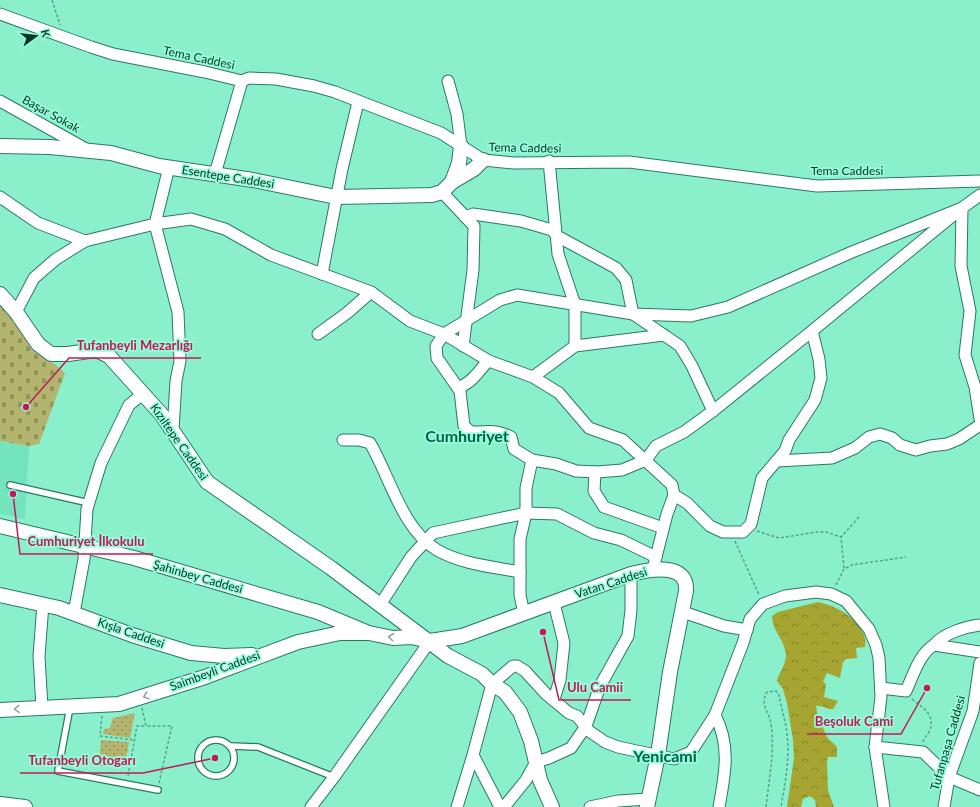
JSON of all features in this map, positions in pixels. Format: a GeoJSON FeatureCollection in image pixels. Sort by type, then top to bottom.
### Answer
{"type":"FeatureCollection","features":[{"type":"Feature","properties":{"kind":"street","name":"Tema Caddesi"},"geometry":{"type":"LineString","coordinates":[[0,14],[102,51],[242,81],[249,78],[261,78],[314,86],[441,133],[483,160],[514,163],[549,161],[629,162],[817,186],[980,180]]}},
{"type":"Feature","properties":{"kind":"street"},"geometry":{"type":"LineString","coordinates":[[215,174],[242,81]]}},
{"type":"Feature","properties":{"kind":"street"},"geometry":{"type":"LineString","coordinates":[[448,81],[457,114],[461,146],[459,163],[452,182]]}},
{"type":"Feature","properties":{"kind":"street","name":"Başar Sokak"},"geometry":{"type":"LineString","coordinates":[[0,101],[89,150]]}},
{"type":"Feature","properties":{"kind":"street"},"geometry":{"type":"LineString","coordinates":[[322,274],[336,197],[358,102]]}},
{"type":"Feature","properties":{"kind":"street","name":"Esentepe Caddesi"},"geometry":{"type":"LineString","coordinates":[[0,146],[89,150],[111,153],[168,167],[253,180],[336,197],[420,196],[442,192]]}},
{"type":"Feature","properties":{"kind":"street"},"geometry":{"type":"LineString","coordinates":[[463,346],[473,270],[474,226],[442,192],[452,182],[474,169],[483,160]]}},
{"type":"Feature","properties":{"kind":"street"},"geometry":{"type":"LineString","coordinates":[[549,161],[558,254],[575,305],[575,346]]}},
{"type":"Feature","properties":{"kind":"street"},"geometry":{"type":"LineString","coordinates":[[168,167],[155,224],[178,312],[180,361],[176,381],[173,430]]}},
{"type":"Feature","properties":{"kind":"street"},"geometry":{"type":"LineString","coordinates":[[962,208],[852,252],[728,307],[691,316],[633,314],[517,295],[500,300],[444,334],[436,346],[437,358],[460,391],[464,426],[471,432],[492,430],[503,433],[511,438],[514,449],[532,460],[556,464],[576,471],[595,472],[622,470],[646,460],[656,446],[684,432],[713,410],[812,332],[962,208],[980,195]]}},
{"type":"Feature","properties":{"kind":"street"},"geometry":{"type":"LineString","coordinates":[[0,197],[38,223],[85,241]]}},
{"type":"Feature","properties":{"kind":"street"},"geometry":{"type":"LineString","coordinates":[[962,208],[961,266],[970,311],[965,355],[975,388],[980,418]]}},
{"type":"Feature","properties":{"kind":"street"},"geometry":{"type":"LineString","coordinates":[[465,217],[473,214],[520,221],[552,230],[557,236],[616,268],[626,280],[633,314],[680,346],[692,366],[713,410]]}},
{"type":"Feature","properties":{"kind":"street"},"geometry":{"type":"LineString","coordinates":[[16,312],[34,278],[56,259],[85,241],[155,224],[191,219],[225,229],[271,255],[371,292],[410,321],[444,334],[490,361],[533,377],[560,393],[589,428],[623,440],[672,485],[674,495],[663,528],[654,563],[621,540],[594,534],[557,514],[526,513],[433,533],[411,557],[380,605]]}},
{"type":"Feature","properties":{"kind":"street"},"geometry":{"type":"LineString","coordinates":[[318,334],[347,313],[371,292]]}},
{"type":"Feature","properties":{"kind":"street","name":"Kızıltepe Caddesi"},"geometry":{"type":"LineString","coordinates":[[0,294],[16,312],[31,336],[45,351],[51,354],[59,355],[96,350],[103,352],[144,393],[173,430],[185,452],[207,482],[310,553],[430,641],[448,656],[482,674],[492,684],[505,692],[520,712],[531,741],[540,780],[552,807]]}},
{"type":"Feature","properties":{"kind":"street"},"geometry":{"type":"LineString","coordinates":[[674,495],[687,503],[710,526],[724,532],[743,532],[751,524],[762,478],[785,451],[789,440],[815,400],[820,378],[819,359],[812,332]]}},
{"type":"Feature","properties":{"kind":"street"},"geometry":{"type":"LineString","coordinates":[[533,377],[575,346],[664,335]]}},
{"type":"Feature","properties":{"kind":"street"},"geometry":{"type":"LineString","coordinates":[[458,388],[467,384],[476,376],[484,365],[490,361]]}},
{"type":"Feature","properties":{"kind":"street"},"geometry":{"type":"LineString","coordinates":[[74,613],[84,559],[84,545],[89,503],[101,463],[129,405],[144,393]]}},
{"type":"Feature","properties":{"kind":"street"},"geometry":{"type":"LineString","coordinates":[[777,461],[832,458],[855,448],[869,437],[880,434],[892,438],[900,445],[916,450],[947,444],[959,439],[980,425]]}},
{"type":"Feature","properties":{"kind":"street"},"geometry":{"type":"LineString","coordinates":[[343,440],[360,440],[370,443],[405,516],[426,541],[438,550],[466,561],[520,572]]}},
{"type":"Feature","properties":{"kind":"street"},"geometry":{"type":"LineString","coordinates":[[524,614],[520,595],[520,539],[526,513],[526,488],[532,460]]}},
{"type":"Feature","properties":{"kind":"street"},"geometry":{"type":"LineString","coordinates":[[595,472],[594,491],[604,507],[663,528]]}},
{"type":"Feature","properties":{"kind":"street","name":"Şahinbey Caddesi"},"geometry":{"type":"LineString","coordinates":[[0,526],[84,545],[318,612],[369,633]]}},
{"type":"Feature","properties":{"kind":"street","name":"Vatan Caddesi"},"geometry":{"type":"LineString","coordinates":[[430,641],[462,636],[632,574],[654,563],[684,576],[687,582],[683,612],[670,672],[658,755],[647,803]]}},
{"type":"Feature","properties":{"kind":"street"},"geometry":{"type":"LineString","coordinates":[[504,807],[526,780],[536,762],[571,748],[586,726],[600,686],[628,636],[631,610],[632,574]]}},
{"type":"Feature","properties":{"kind":"street"},"geometry":{"type":"LineString","coordinates":[[457,807],[473,756],[492,684],[513,666],[517,666],[525,671],[546,694],[554,699],[569,714],[577,716],[589,731],[605,742],[618,747],[674,758],[691,752],[715,714],[750,619],[763,604],[785,596],[816,592],[831,594],[846,601],[869,629],[876,644],[879,658],[881,688],[875,747],[884,807]]}},
{"type":"Feature","properties":{"kind":"street","name":"Kışla Caddesi"},"geometry":{"type":"LineString","coordinates":[[0,594],[74,613],[132,636],[191,653],[224,656],[263,654]]}},
{"type":"Feature","properties":{"kind":"street"},"geometry":{"type":"LineString","coordinates":[[554,603],[564,643],[560,680],[554,699]]}},
{"type":"Feature","properties":{"kind":"street"},"geometry":{"type":"LineString","coordinates":[[42,708],[39,656],[43,604]]}},
{"type":"Feature","properties":{"kind":"street"},"geometry":{"type":"LineString","coordinates":[[683,612],[724,626],[747,630]]}},
{"type":"Feature","properties":{"kind":"street"},"geometry":{"type":"LineString","coordinates":[[881,688],[906,692],[921,660],[929,648],[940,638],[970,626],[980,625]]}},
{"type":"Feature","properties":{"kind":"street","name":"Saimbeyli Caddesi"},"geometry":{"type":"LineString","coordinates":[[0,710],[103,706],[140,698],[205,677],[263,654],[322,636],[369,633],[393,638],[411,637],[430,641]]}},
{"type":"Feature","properties":{"kind":"street"},"geometry":{"type":"LineString","coordinates":[[311,807],[334,777],[430,641]]}},
{"type":"Feature","properties":{"kind":"street"},"geometry":{"type":"LineString","coordinates":[[934,645],[980,652]]}},
{"type":"Feature","properties":{"kind":"street","name":"Tufanpaşa Caddesi"},"geometry":{"type":"LineString","coordinates":[[944,807],[949,777],[973,711],[980,663]]}},
{"type":"Feature","properties":{"kind":"street"},"geometry":{"type":"LineString","coordinates":[[715,714],[721,726],[726,753],[719,807]]}},
{"type":"Feature","properties":{"kind":"street"},"geometry":{"type":"LineString","coordinates":[[875,747],[923,752],[949,777],[980,790]]}},
{"type":"Feature","properties":{"kind":"street"},"geometry":{"type":"LineString","coordinates":[[473,756],[500,807]]}},
{"type":"Feature","properties":{"kind":"street"},"geometry":{"type":"LineString","coordinates":[[590,807],[603,806],[618,801],[647,803]]}},
{"type":"Feature","properties":{"kind":"street"},"geometry":{"type":"LineString","coordinates":[[7,805],[25,807]]}},
{"type":"Feature","properties":{"kind":"lane"},"geometry":{"type":"LineString","coordinates":[[10,485],[89,503]]}},
{"type":"Feature","properties":{"kind":"lane"},"geometry":{"type":"LineString","coordinates":[[70,707],[58,771],[158,790]]}},
{"type":"Feature","properties":{"kind":"lane"},"geometry":{"type":"LineString","coordinates":[[231,746],[234,752],[233,765],[225,774],[212,776],[202,769],[198,758],[201,747],[210,740],[221,740],[231,746],[258,746],[334,777]]}},
{"type":"Feature","properties":{"kind":"path"},"geometry":{"type":"LineString","coordinates":[[52,0],[62,37]]}},
{"type":"Feature","properties":{"kind":"path"},"geometry":{"type":"LineString","coordinates":[[831,594],[844,569],[841,537],[859,517]]}},
{"type":"Feature","properties":{"kind":"path"},"geometry":{"type":"LineString","coordinates":[[747,528],[779,538],[817,532],[826,532],[841,537]]}},
{"type":"Feature","properties":{"kind":"path"},"geometry":{"type":"LineString","coordinates":[[732,532],[763,604]]}},
{"type":"Feature","properties":{"kind":"path"},"geometry":{"type":"LineString","coordinates":[[844,569],[852,565],[906,557]]}},
{"type":"Feature","properties":{"kind":"path"},"geometry":{"type":"LineString","coordinates":[[766,807],[773,743],[771,721],[765,710],[764,703],[767,692],[776,691],[779,695],[787,733],[788,754],[788,770],[781,807]]}},
{"type":"Feature","properties":{"kind":"path"},"geometry":{"type":"LineString","coordinates":[[906,692],[910,697],[925,707],[930,717],[929,732],[923,739],[923,752]]}},
{"type":"Feature","properties":{"kind":"path"},"geometry":{"type":"LineString","coordinates":[[140,698],[146,726]]}},
{"type":"Feature","properties":{"kind":"path"},"geometry":{"type":"LineString","coordinates":[[103,706],[100,736],[134,740]]}},
{"type":"Feature","properties":{"kind":"path"},"geometry":{"type":"LineString","coordinates":[[126,784],[136,726],[172,726],[158,790]]}},
{"type":"Feature","properties":{"kind":"shaded area"},"geometry":{"type":"Polygon","coordinates":[[[0,441],[29,446],[25,519],[0,514],[0,441]]]}},
{"type":"Feature","properties":{"kind":"green space"},"geometry":{"type":"Polygon","coordinates":[[[0,303],[6,308],[32,350],[56,365],[65,373],[39,444],[29,446],[0,441],[0,303]]]}},
{"type":"Feature","properties":{"kind":"green space"},"geometry":{"type":"Polygon","coordinates":[[[818,602],[833,606],[853,619],[862,631],[865,639],[865,647],[856,648],[857,658],[846,659],[843,662],[840,678],[827,673],[823,682],[826,684],[824,697],[838,701],[833,709],[816,706],[818,717],[827,737],[837,747],[837,757],[828,757],[827,762],[828,790],[834,807],[816,807],[815,800],[810,796],[803,799],[801,807],[787,807],[794,758],[793,740],[787,703],[783,689],[777,681],[785,662],[786,655],[774,626],[772,616],[778,612],[818,602]]]}},
{"type":"Feature","properties":{"kind":"green space"},"geometry":{"type":"Polygon","coordinates":[[[135,713],[130,738],[103,734],[104,729],[110,728],[113,718],[135,713]]]}},
{"type":"Feature","properties":{"kind":"green space"},"geometry":{"type":"Polygon","coordinates":[[[101,740],[129,742],[125,765],[99,766],[101,740]]]}},
{"type":"Feature","properties":{"kind":"place","name":"Tufanbeyli Mezarlığı"},"geometry":{"type":"Point","coordinates":[26,407]}},
{"type":"Feature","properties":{"kind":"place","name":"Cumhuriyet İlkokulu"},"geometry":{"type":"Point","coordinates":[13,494]}},
{"type":"Feature","properties":{"kind":"place","name":"Ulu Camii"},"geometry":{"type":"Point","coordinates":[543,632]}},
{"type":"Feature","properties":{"kind":"place","name":"Beşoluk Cami"},"geometry":{"type":"Point","coordinates":[927,688]}},
{"type":"Feature","properties":{"kind":"place","name":"Tufanbeyli Otogarı"},"geometry":{"type":"Point","coordinates":[215,758]}},
{"type":"Feature","properties":{"kind":"district","name":"Cumhuriyet"},"geometry":{"type":"Point","coordinates":[467,436]}},
{"type":"Feature","properties":{"kind":"district","name":"Yenicami"},"geometry":{"type":"Point","coordinates":[665,756]}}]}
